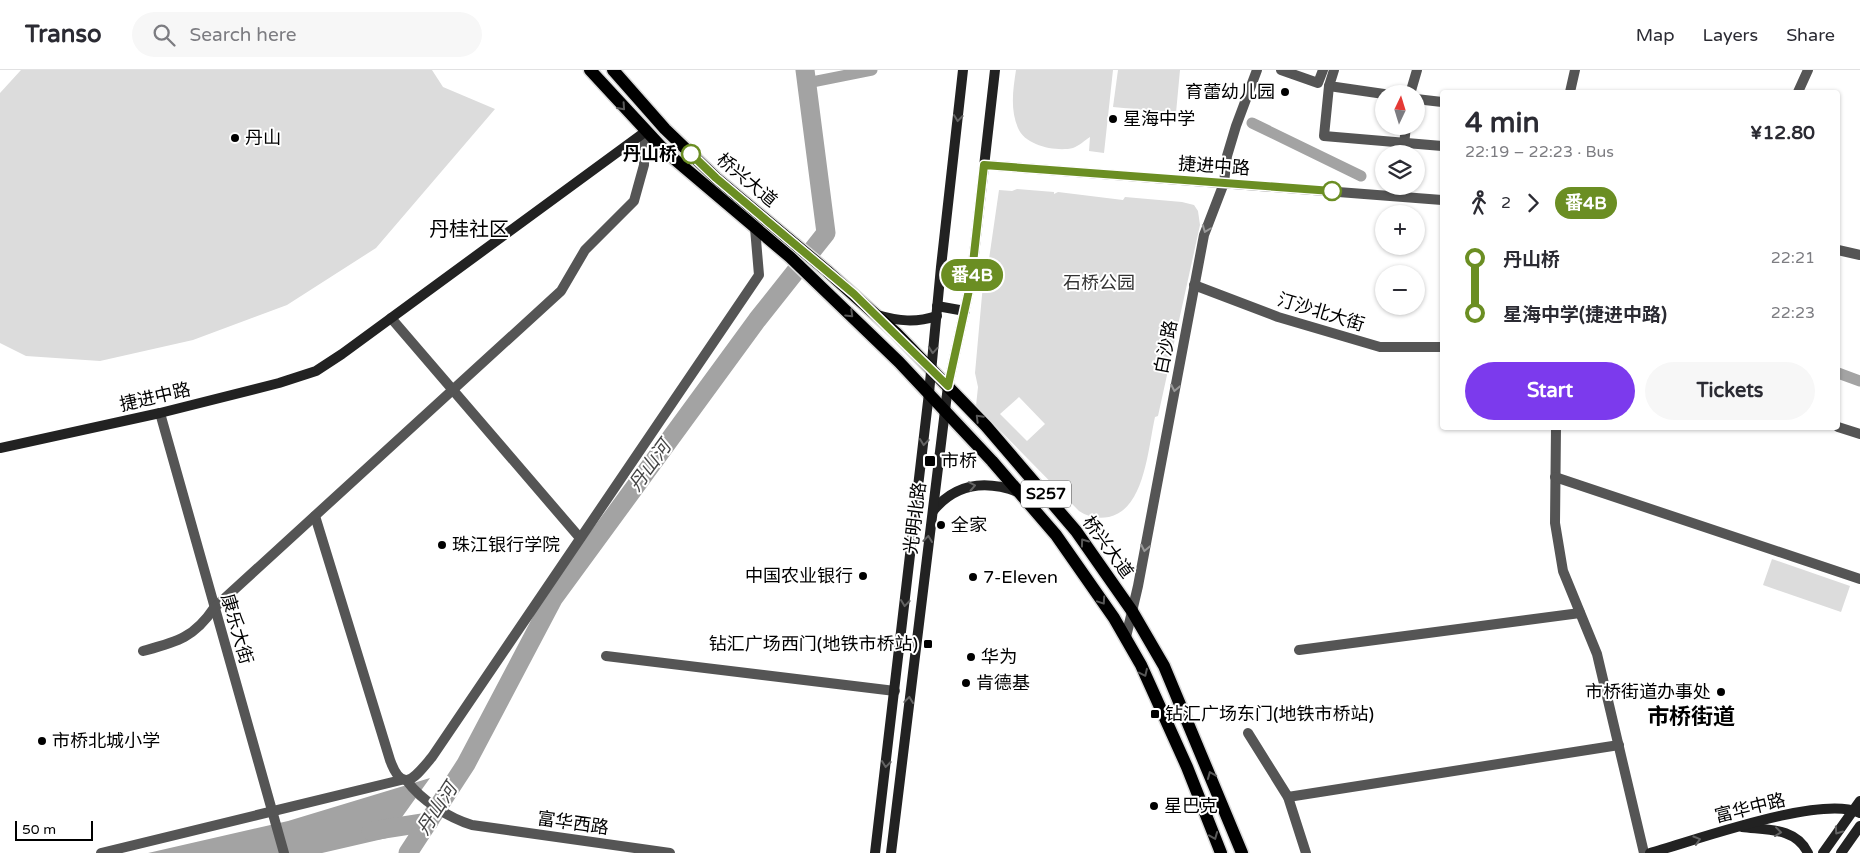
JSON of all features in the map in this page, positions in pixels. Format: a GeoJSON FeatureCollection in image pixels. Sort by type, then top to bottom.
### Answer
{"type":"FeatureCollection","features":[{"type":"Feature","properties":{"kind":"main road","name":"桥兴大道"},"geometry":{"type":"LineString","coordinates":[[590,70],[645,132],[790,256],[930,393],[1020,493],[1066,550],[1126,637],[1187,767],[1221,853]]}},
{"type":"Feature","properties":{"kind":"main road","name":"桥兴大道"},"geometry":{"type":"LineString","coordinates":[[613,70],[665,129],[716,178],[800,247],[876,315],[986,426],[1055,505],[1132,611],[1160,660],[1178,696],[1242,853]]}},
{"type":"Feature","properties":{"kind":"main road","name":"光明北路"},"geometry":{"type":"LineString","coordinates":[[875,853],[930,393],[937,311],[964,70]]}},
{"type":"Feature","properties":{"kind":"main road","name":"光明北路"},"geometry":{"type":"LineString","coordinates":[[891,853],[948,386],[971,281],[995,70]]}},
{"type":"Feature","properties":{"kind":"main road","name":"捷进中路"},"geometry":{"type":"LineString","coordinates":[[0,448],[160,413],[279,383],[316,371],[645,132]]}},
{"type":"Feature","properties":{"kind":"main road"},"geometry":{"type":"LineString","coordinates":[[876,315],[899,321],[919,322],[937,311],[965,311]]}},
{"type":"Feature","properties":{"kind":"main road"},"geometry":{"type":"LineString","coordinates":[[932,511],[951,493],[974,486],[996,485],[1020,493]]}},
{"type":"Feature","properties":{"kind":"main road"},"geometry":{"type":"LineString","coordinates":[[1823,853],[1858,810],[1860,801]]}},
{"type":"Feature","properties":{"kind":"main road","name":"富华中路"},"geometry":{"type":"LineString","coordinates":[[1650,853],[1777,816],[1836,808],[1858,810]]}},
{"type":"Feature","properties":{"kind":"main road"},"geometry":{"type":"LineString","coordinates":[[1739,826],[1784,832],[1800,841],[1808,853]]}},
{"type":"Feature","properties":{"kind":"main road"},"geometry":{"type":"LineString","coordinates":[[1841,853],[1860,826]]}},
{"type":"Feature","properties":{"kind":"street","name":"白沙路"},"geometry":{"type":"LineString","coordinates":[[1126,637],[1204,235],[1224,183],[1227,156],[1257,70]]}},
{"type":"Feature","properties":{"kind":"street"},"geometry":{"type":"LineString","coordinates":[[1281,70],[1318,83],[1323,70]]}},
{"type":"Feature","properties":{"kind":"street"},"geometry":{"type":"LineString","coordinates":[[1334,70],[1329,86],[1324,136],[1440,146]]}},
{"type":"Feature","properties":{"kind":"street"},"geometry":{"type":"LineString","coordinates":[[1413,85],[1417,70]]}},
{"type":"Feature","properties":{"kind":"street"},"geometry":{"type":"LineString","coordinates":[[1570,90],[1575,70]]}},
{"type":"Feature","properties":{"kind":"street"},"geometry":{"type":"LineString","coordinates":[[1799,90],[1808,70]]}},
{"type":"Feature","properties":{"kind":"street"},"geometry":{"type":"LineString","coordinates":[[1329,86],[1375,93]]}},
{"type":"Feature","properties":{"kind":"street"},"geometry":{"type":"LineString","coordinates":[[1425,100],[1440,102]]}},
{"type":"Feature","properties":{"kind":"street"},"geometry":{"type":"LineString","coordinates":[[143,651],[178,641],[203,625],[214,608],[561,291],[585,250],[634,200],[644,165],[645,132]]}},
{"type":"Feature","properties":{"kind":"street"},"geometry":{"type":"LineString","coordinates":[[1404,145],[1405,135]]}},
{"type":"Feature","properties":{"kind":"street","name":"捷进中路"},"geometry":{"type":"LineString","coordinates":[[984,165],[1224,183],[1375,190]]}},
{"type":"Feature","properties":{"kind":"street","name":"捷进中路"},"geometry":{"type":"LineString","coordinates":[[1419,195],[1440,200]]}},
{"type":"Feature","properties":{"kind":"street"},"geometry":{"type":"LineString","coordinates":[[101,853],[274,816],[416,776],[432,757],[759,275],[755,228]]}},
{"type":"Feature","properties":{"kind":"street"},"geometry":{"type":"LineString","coordinates":[[1840,250],[1860,255]]}},
{"type":"Feature","properties":{"kind":"street","name":"汀沙北大街"},"geometry":{"type":"LineString","coordinates":[[1194,285],[1278,317],[1380,347],[1440,348]]}},
{"type":"Feature","properties":{"kind":"street"},"geometry":{"type":"LineString","coordinates":[[391,318],[580,538]]}},
{"type":"Feature","properties":{"kind":"street","name":"康乐大街"},"geometry":{"type":"LineString","coordinates":[[160,413],[284,853]]}},
{"type":"Feature","properties":{"kind":"street"},"geometry":{"type":"LineString","coordinates":[[1840,429],[1860,434]]}},
{"type":"Feature","properties":{"kind":"street"},"geometry":{"type":"LineString","coordinates":[[1556,430],[1555,523],[1563,571],[1597,654],[1644,853]]}},
{"type":"Feature","properties":{"kind":"street"},"geometry":{"type":"LineString","coordinates":[[1555,477],[1860,579]]}},
{"type":"Feature","properties":{"kind":"street","name":"富华西路"},"geometry":{"type":"LineString","coordinates":[[315,516],[395,775],[455,820],[472,825],[670,853]]}},
{"type":"Feature","properties":{"kind":"street"},"geometry":{"type":"LineString","coordinates":[[1299,650],[1580,613]]}},
{"type":"Feature","properties":{"kind":"street"},"geometry":{"type":"LineString","coordinates":[[606,656],[894,690]]}},
{"type":"Feature","properties":{"kind":"street"},"geometry":{"type":"LineString","coordinates":[[1248,733],[1288,796],[1306,853]]}},
{"type":"Feature","properties":{"kind":"street"},"geometry":{"type":"LineString","coordinates":[[1288,796],[1619,745]]}},
{"type":"Feature","properties":{"kind":"green space"},"geometry":{"type":"Polygon","coordinates":[[[21,70],[432,70],[443,87],[495,109],[376,248],[287,305],[193,340],[100,361],[26,356],[0,343],[0,93],[21,70]]]}},
{"type":"Feature","properties":{"kind":"green space"},"geometry":{"type":"Polygon","coordinates":[[[1016,70],[1113,70],[1104,153],[1089,151],[1090,137],[1073,148],[1066,149],[1042,146],[1027,139],[1015,121],[1013,92],[1016,70]]]}},
{"type":"Feature","properties":{"kind":"green space"},"geometry":{"type":"Polygon","coordinates":[[[1118,70],[1180,70],[1176,113],[1113,107],[1118,70]]]}},
{"type":"Feature","properties":{"kind":"green space","name":"石桥公园"},"geometry":{"type":"Polygon","coordinates":[[[1017,189],[1123,200],[1125,197],[1182,202],[1194,205],[1198,211],[1200,225],[1143,476],[1138,490],[1130,502],[1121,512],[1109,517],[1093,517],[1079,511],[976,406],[978,387],[975,373],[984,273],[990,273],[991,267],[988,266],[999,190],[1012,191],[1017,189]],[[1019,397],[1000,414],[1027,441],[1045,424],[1019,397]]]}},
{"type":"Feature","properties":{"kind":"green space"},"geometry":{"type":"Polygon","coordinates":[[[1772,559],[1850,586],[1841,612],[1763,585],[1772,559]]]}},
{"type":"Feature","properties":{"kind":"shaded area"},"geometry":{"type":"Polygon","coordinates":[[[430,778],[387,838],[322,853],[148,853],[288,821],[430,778]]]}},
{"type":"Feature","properties":{"kind":"waterway","name":"丹山河"},"geometry":{"type":"LineString","coordinates":[[408,853],[466,764],[553,599],[757,320],[826,233],[805,70]]}},
{"type":"Feature","properties":{"kind":"waterway"},"geometry":{"type":"LineString","coordinates":[[807,83],[872,70]]}},
{"type":"Feature","properties":{"kind":"waterway"},"geometry":{"type":"LineString","coordinates":[[1252,123],[1361,176]]}},
{"type":"Feature","properties":{"kind":"waterway"},"geometry":{"type":"LineString","coordinates":[[1840,374],[1860,381]]}},
{"type":"Feature","properties":{"kind":"waterway"},"geometry":{"type":"LineString","coordinates":[[371,831],[429,822]]}},
{"type":"Feature","properties":{"kind":"bus line","name":"番4B"},"geometry":{"type":"LineString","coordinates":[[691,154],[716,178],[854,294],[948,386],[971,281],[984,165],[1332,191]]}},
{"type":"Feature","properties":{"kind":"place","name":"育蕾幼儿园"},"geometry":{"type":"Point","coordinates":[1285,92]}},
{"type":"Feature","properties":{"kind":"place","name":"星海中学"},"geometry":{"type":"Point","coordinates":[1113,119]}},
{"type":"Feature","properties":{"kind":"place","name":"丹山"},"geometry":{"type":"Point","coordinates":[235,138]}},
{"type":"Feature","properties":{"kind":"place","name":"丹山桥"},"geometry":{"type":"Point","coordinates":[691,154]}},
{"type":"Feature","properties":{"kind":"place","name":"市桥"},"geometry":{"type":"Point","coordinates":[930,461]}},
{"type":"Feature","properties":{"kind":"place","name":"全家"},"geometry":{"type":"Point","coordinates":[941,525]}},
{"type":"Feature","properties":{"kind":"place","name":"珠江银行学院"},"geometry":{"type":"Point","coordinates":[442,545]}},
{"type":"Feature","properties":{"kind":"place","name":"中国农业银行"},"geometry":{"type":"Point","coordinates":[863,576]}},
{"type":"Feature","properties":{"kind":"place","name":"7-Eleven"},"geometry":{"type":"Point","coordinates":[973,577]}},
{"type":"Feature","properties":{"kind":"place","name":"钻汇广场西门(地铁市桥站)"},"geometry":{"type":"Point","coordinates":[928,644]}},
{"type":"Feature","properties":{"kind":"place","name":"华为"},"geometry":{"type":"Point","coordinates":[971,657]}},
{"type":"Feature","properties":{"kind":"place","name":"肯德基"},"geometry":{"type":"Point","coordinates":[966,683]}},
{"type":"Feature","properties":{"kind":"place","name":"市桥街道办事处"},"geometry":{"type":"Point","coordinates":[1721,692]}},
{"type":"Feature","properties":{"kind":"place","name":"钻汇广场东门(地铁市桥站)"},"geometry":{"type":"Point","coordinates":[1155,714]}},
{"type":"Feature","properties":{"kind":"place","name":"市桥北城小学"},"geometry":{"type":"Point","coordinates":[42,741]}},
{"type":"Feature","properties":{"kind":"place","name":"星巴克"},"geometry":{"type":"Point","coordinates":[1154,806]}},
{"type":"Feature","properties":{"kind":"district","name":"丹桂社区"},"geometry":{"type":"Point","coordinates":[469,230]}},
{"type":"Feature","properties":{"kind":"district","name":"市桥街道"},"geometry":{"type":"Point","coordinates":[1691,717]}}]}
